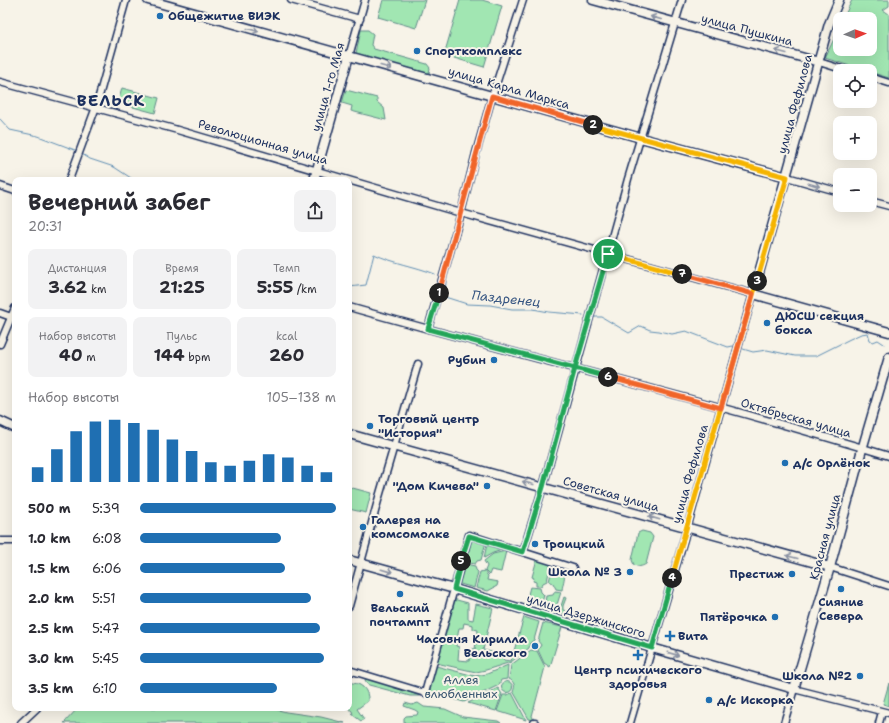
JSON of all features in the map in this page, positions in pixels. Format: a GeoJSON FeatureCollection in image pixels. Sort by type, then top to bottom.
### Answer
{"type":"FeatureCollection","features":[{"type":"Feature","properties":{"kind":"main road","name":"улица Карла Маркса"},"geometry":{"type":"LineString","coordinates":[[148,0],[641,138],[787,177]]}},
{"type":"Feature","properties":{"kind":"main road","name":"улица Пушкина"},"geometry":{"type":"LineString","coordinates":[[593,0],[819,62]]}},
{"type":"Feature","properties":{"kind":"main road","name":"улица Фефилова"},"geometry":{"type":"LineString","coordinates":[[753,294],[829,24],[839,0]]}},
{"type":"Feature","properties":{"kind":"main road","name":"улица 1-го Мая"},"geometry":{"type":"LineString","coordinates":[[315,177],[349,56]]}},
{"type":"Feature","properties":{"kind":"main road","name":"Революционная улица"},"geometry":{"type":"LineString","coordinates":[[753,294],[889,332]]}},
{"type":"Feature","properties":{"kind":"main road","name":"Красная улица"},"geometry":{"type":"LineString","coordinates":[[794,689],[889,357]]}},
{"type":"Feature","properties":{"kind":"main road"},"geometry":{"type":"LineString","coordinates":[[0,420],[12,426]]}},
{"type":"Feature","properties":{"kind":"main road","name":"Советская улица"},"geometry":{"type":"LineString","coordinates":[[352,435],[830,567]]}},
{"type":"Feature","properties":{"kind":"main road","name":"улица Дзержинского"},"geometry":{"type":"LineString","coordinates":[[352,561],[454,589],[794,689]]}},
{"type":"Feature","properties":{"kind":"street"},"geometry":{"type":"LineString","coordinates":[[70,177],[96,107],[126,0]]}},
{"type":"Feature","properties":{"kind":"street"},"geometry":{"type":"LineString","coordinates":[[291,0],[360,19]]}},
{"type":"Feature","properties":{"kind":"street","name":"улица 1-го Мая"},"geometry":{"type":"LineString","coordinates":[[349,56],[365,0]]}},
{"type":"Feature","properties":{"kind":"street"},"geometry":{"type":"LineString","coordinates":[[428,329],[492,96],[523,0]]}},
{"type":"Feature","properties":{"kind":"street"},"geometry":{"type":"LineString","coordinates":[[523,552],[543,487],[575,368],[682,0]]}},
{"type":"Feature","properties":{"kind":"street","name":"улица Пушкина"},"geometry":{"type":"LineString","coordinates":[[819,62],[833,66]]}},
{"type":"Feature","properties":{"kind":"street"},"geometry":{"type":"LineString","coordinates":[[877,79],[889,83]]}},
{"type":"Feature","properties":{"kind":"street","name":"Революционная улица"},"geometry":{"type":"LineString","coordinates":[[0,82],[96,107],[340,177]]}},
{"type":"Feature","properties":{"kind":"street","name":"улица Карла Маркса"},"geometry":{"type":"LineString","coordinates":[[787,177],[833,190]]}},
{"type":"Feature","properties":{"kind":"street","name":"Революционная улица"},"geometry":{"type":"LineString","coordinates":[[352,181],[461,213],[753,294]]}},
{"type":"Feature","properties":{"kind":"street"},"geometry":{"type":"LineString","coordinates":[[0,186],[12,190]]}},
{"type":"Feature","properties":{"kind":"street"},"geometry":{"type":"LineString","coordinates":[[877,203],[889,206]]}},
{"type":"Feature","properties":{"kind":"street","name":"улица Фефилова"},"geometry":{"type":"LineString","coordinates":[[630,723],[753,294]]}},
{"type":"Feature","properties":{"kind":"street","name":"Октябрьская улица"},"geometry":{"type":"LineString","coordinates":[[352,308],[721,408],[889,456]]}},
{"type":"Feature","properties":{"kind":"street"},"geometry":{"type":"LineString","coordinates":[[0,313],[12,318]]}},
{"type":"Feature","properties":{"kind":"street"},"geometry":{"type":"LineString","coordinates":[[0,344],[12,320]]}},
{"type":"Feature","properties":{"kind":"street"},"geometry":{"type":"LineString","coordinates":[[352,595],[393,446],[418,364]]}},
{"type":"Feature","properties":{"kind":"street"},"geometry":{"type":"LineString","coordinates":[[352,671],[425,692],[469,536],[574,568]]}},
{"type":"Feature","properties":{"kind":"street"},"geometry":{"type":"LineString","coordinates":[[0,541],[12,541]]}},
{"type":"Feature","properties":{"kind":"street","name":"Советская улица"},"geometry":{"type":"LineString","coordinates":[[830,567],[889,586]]}},
{"type":"Feature","properties":{"kind":"street","name":"улица Дзержинского"},"geometry":{"type":"LineString","coordinates":[[794,689],[889,713]]}},
{"type":"Feature","properties":{"kind":"street","name":"Красная улица"},"geometry":{"type":"LineString","coordinates":[[784,723],[794,689]]}},
{"type":"Feature","properties":{"kind":"street"},"geometry":{"type":"LineString","coordinates":[[21,723],[34,711]]}},
{"type":"Feature","properties":{"kind":"street"},"geometry":{"type":"LineString","coordinates":[[879,723],[882,712]]}},
{"type":"Feature","properties":{"kind":"green space"},"geometry":{"type":"Polygon","coordinates":[[[383,0],[425,0],[416,28],[378,17],[383,0]]]}},
{"type":"Feature","properties":{"kind":"green space"},"geometry":{"type":"Polygon","coordinates":[[[460,0],[482,0],[502,6],[484,67],[444,55],[460,0]]]}},
{"type":"Feature","properties":{"kind":"green space"},"geometry":{"type":"Polygon","coordinates":[[[852,0],[889,0],[889,6],[883,10],[889,14],[889,78],[877,74],[877,64],[844,64],[825,58],[833,41],[833,56],[877,56],[877,12],[846,12],[852,0]]]}},
{"type":"Feature","properties":{"kind":"green space"},"geometry":{"type":"Polygon","coordinates":[[[361,30],[368,30],[373,34],[371,45],[374,49],[427,64],[430,68],[429,73],[426,74],[361,57],[356,53],[361,30]]]}},
{"type":"Feature","properties":{"kind":"green space"},"geometry":{"type":"Polygon","coordinates":[[[122,88],[159,98],[155,113],[118,103],[122,88]]]}},
{"type":"Feature","properties":{"kind":"green space"},"geometry":{"type":"Polygon","coordinates":[[[346,90],[377,98],[377,102],[384,108],[386,120],[351,111],[352,106],[342,103],[346,90]]]}},
{"type":"Feature","properties":{"kind":"green space"},"geometry":{"type":"Polygon","coordinates":[[[352,488],[371,493],[366,513],[352,510],[352,488]]]}},
{"type":"Feature","properties":{"kind":"green space"},"geometry":{"type":"Polygon","coordinates":[[[642,531],[650,533],[653,537],[646,564],[639,566],[634,565],[632,560],[638,533],[642,531]]]}},
{"type":"Feature","properties":{"kind":"green space"},"geometry":{"type":"Polygon","coordinates":[[[474,539],[486,542],[481,560],[477,561],[475,564],[463,561],[469,540],[474,539]]]}},
{"type":"Feature","properties":{"kind":"green space"},"geometry":{"type":"Polygon","coordinates":[[[487,544],[505,549],[484,558],[487,544]]]}},
{"type":"Feature","properties":{"kind":"green space"},"geometry":{"type":"Polygon","coordinates":[[[506,551],[501,572],[491,570],[489,575],[485,571],[487,566],[484,561],[493,554],[506,551]]]}},
{"type":"Feature","properties":{"kind":"green space"},"geometry":{"type":"Polygon","coordinates":[[[537,559],[551,563],[547,581],[541,586],[536,586],[536,582],[533,581],[534,578],[532,577],[537,559]]]}},
{"type":"Feature","properties":{"kind":"green space"},"geometry":{"type":"Polygon","coordinates":[[[554,563],[564,572],[562,590],[556,589],[553,583],[549,581],[554,563]]]}},
{"type":"Feature","properties":{"kind":"green space"},"geometry":{"type":"Polygon","coordinates":[[[465,564],[475,566],[478,572],[474,588],[457,583],[461,568],[465,564]]]}},
{"type":"Feature","properties":{"kind":"green space"},"geometry":{"type":"Polygon","coordinates":[[[484,571],[488,576],[487,580],[498,582],[497,586],[488,591],[476,588],[480,572],[484,571]]]}},
{"type":"Feature","properties":{"kind":"green space"},"geometry":{"type":"Polygon","coordinates":[[[530,587],[540,588],[544,595],[541,606],[529,602],[527,598],[530,587]]]}},
{"type":"Feature","properties":{"kind":"green space"},"geometry":{"type":"Polygon","coordinates":[[[555,591],[561,592],[555,611],[544,607],[546,596],[553,595],[555,591]]]}},
{"type":"Feature","properties":{"kind":"green space"},"geometry":{"type":"Polygon","coordinates":[[[564,597],[566,598],[563,610],[587,617],[587,620],[559,612],[564,597]]]}},
{"type":"Feature","properties":{"kind":"green space","name":"Аллея влюбленных"},"geometry":{"type":"Polygon","coordinates":[[[453,599],[468,603],[468,619],[473,620],[476,604],[493,608],[483,650],[504,655],[503,660],[511,661],[524,617],[539,622],[534,640],[530,643],[529,648],[511,662],[476,672],[436,663],[453,599]],[[464,623],[463,628],[459,628],[456,646],[459,647],[458,660],[469,661],[471,649],[475,649],[478,630],[473,629],[473,625],[464,623]]]}},
{"type":"Feature","properties":{"kind":"green space"},"geometry":{"type":"Polygon","coordinates":[[[543,623],[562,627],[550,667],[544,663],[538,650],[541,645],[538,641],[543,623]]]}},
{"type":"Feature","properties":{"kind":"green space","name":"Аллея влюбленных"},"geometry":{"type":"Polygon","coordinates":[[[531,650],[537,651],[545,667],[532,716],[534,720],[529,719],[513,691],[513,683],[509,679],[511,665],[531,650]]]}},
{"type":"Feature","properties":{"kind":"green space","name":"Аллея влюбленных"},"geometry":{"type":"Polygon","coordinates":[[[508,665],[507,679],[501,680],[499,685],[464,702],[428,692],[436,666],[475,676],[487,674],[508,665]]]}},
{"type":"Feature","properties":{"kind":"green space"},"geometry":{"type":"Polygon","coordinates":[[[366,676],[420,696],[410,696],[369,685],[366,683],[366,676]]]}},
{"type":"Feature","properties":{"kind":"green space","name":"Аллея влюбленных"},"geometry":{"type":"Polygon","coordinates":[[[505,682],[509,682],[511,683],[511,691],[505,692],[502,689],[502,685],[505,682]]]}},
{"type":"Feature","properties":{"kind":"green space"},"geometry":{"type":"Polygon","coordinates":[[[352,683],[363,687],[368,697],[368,701],[357,709],[364,719],[361,721],[353,715],[352,683]]]}},
{"type":"Feature","properties":{"kind":"green space"},"geometry":{"type":"Polygon","coordinates":[[[889,683],[889,706],[883,704],[889,683]]]}},
{"type":"Feature","properties":{"kind":"green space","name":"Аллея влюбленных"},"geometry":{"type":"Polygon","coordinates":[[[498,688],[502,694],[496,711],[468,703],[498,688]]]}},
{"type":"Feature","properties":{"kind":"green space","name":"Аллея влюбленных"},"geometry":{"type":"Polygon","coordinates":[[[512,693],[526,720],[497,711],[503,695],[512,693]]]}},
{"type":"Feature","properties":{"kind":"green space"},"geometry":{"type":"Polygon","coordinates":[[[405,703],[412,705],[418,703],[424,707],[445,709],[463,717],[498,721],[501,723],[406,723],[404,722],[404,718],[406,716],[417,715],[418,712],[404,706],[405,703]]]}},
{"type":"Feature","properties":{"kind":"green space"},"geometry":{"type":"Polygon","coordinates":[[[75,711],[282,711],[321,717],[345,723],[64,723],[75,711]]]}},
{"type":"Feature","properties":{"kind":"waterway","name":"Паздренец"},"geometry":{"type":"LineString","coordinates":[[0,119],[10,130],[38,136],[75,150]]}},
{"type":"Feature","properties":{"kind":"waterway","name":"Паздренец"},"geometry":{"type":"LineString","coordinates":[[82,154],[90,159],[114,167],[129,177]]}},
{"type":"Feature","properties":{"kind":"waterway","name":"Паздренец"},"geometry":{"type":"LineString","coordinates":[[352,287],[366,285],[374,254],[435,274]]}},
{"type":"Feature","properties":{"kind":"waterway","name":"Паздренец"},"geometry":{"type":"LineString","coordinates":[[446,280],[445,297],[467,304],[490,305],[512,309],[533,309],[583,315]]}},
{"type":"Feature","properties":{"kind":"waterway","name":"Паздренец"},"geometry":{"type":"LineString","coordinates":[[594,317],[602,317],[629,333],[641,326],[650,330],[672,334],[686,331],[728,347],[733,346]]}},
{"type":"Feature","properties":{"kind":"waterway","name":"Паздренец"},"geometry":{"type":"LineString","coordinates":[[743,349],[753,352],[767,350],[795,356],[816,356],[861,334],[868,333],[870,340],[873,342],[878,340],[884,344]]}},
{"type":"Feature","properties":{"kind":"place","name":"Общежитие ВИЭК"},"geometry":{"type":"Point","coordinates":[160,16]}},
{"type":"Feature","properties":{"kind":"place","name":"Спорткомплекс"},"geometry":{"type":"Point","coordinates":[417,51]}},
{"type":"Feature","properties":{"kind":"place","name":"ДЮСШ секция бокса"},"geometry":{"type":"Point","coordinates":[767,323]}},
{"type":"Feature","properties":{"kind":"place","name":"Рубин"},"geometry":{"type":"Point","coordinates":[494,360]}},
{"type":"Feature","properties":{"kind":"place","name":"Торговый центр \"История\""},"geometry":{"type":"Point","coordinates":[370,426]}},
{"type":"Feature","properties":{"kind":"place","name":"д/с Орлёнок"},"geometry":{"type":"Point","coordinates":[785,463]}},
{"type":"Feature","properties":{"kind":"place","name":"\"Дом Кичева\""},"geometry":{"type":"Point","coordinates":[487,486]}},
{"type":"Feature","properties":{"kind":"place","name":"Галерея на комсомолке"},"geometry":{"type":"Point","coordinates":[363,527]}},
{"type":"Feature","properties":{"kind":"place","name":"Троицкий"},"geometry":{"type":"Point","coordinates":[535,544]}},
{"type":"Feature","properties":{"kind":"place","name":"Школа № 3"},"geometry":{"type":"Point","coordinates":[630,572]}},
{"type":"Feature","properties":{"kind":"place","name":"Престиж"},"geometry":{"type":"Point","coordinates":[792,574]}},
{"type":"Feature","properties":{"kind":"place","name":"Сияние Севера"},"geometry":{"type":"Point","coordinates":[841,589]}},
{"type":"Feature","properties":{"kind":"place","name":"Вельский почтампт"},"geometry":{"type":"Point","coordinates":[400,594]}},
{"type":"Feature","properties":{"kind":"place","name":"Пятёрочка"},"geometry":{"type":"Point","coordinates":[775,617]}},
{"type":"Feature","properties":{"kind":"place","name":"Вита"},"geometry":{"type":"Point","coordinates":[670,636]}},
{"type":"Feature","properties":{"kind":"place","name":"Часовня Кирилла Вельского"},"geometry":{"type":"Point","coordinates":[535,646]}},
{"type":"Feature","properties":{"kind":"place","name":"Центр психического здоровья"},"geometry":{"type":"Point","coordinates":[638,655]}},
{"type":"Feature","properties":{"kind":"place","name":"Школа №2"},"geometry":{"type":"Point","coordinates":[860,676]}},
{"type":"Feature","properties":{"kind":"place","name":"д/с Искорка"},"geometry":{"type":"Point","coordinates":[709,700]}},
{"type":"Feature","properties":{"kind":"district","name":"ВЕЛЬСК"},"geometry":{"type":"Point","coordinates":[111,100]}},
{"type":"Feature","properties":{"kind":"route"},"geometry":{"type":"LineString","coordinates":[[608,254],[575,368],[502,350],[428,329],[492,96],[734,164],[787,177],[686,532],[652,648],[454,589],[469,536],[523,552],[543,487],[575,368],[721,408],[753,294],[608,254]]}}]}
